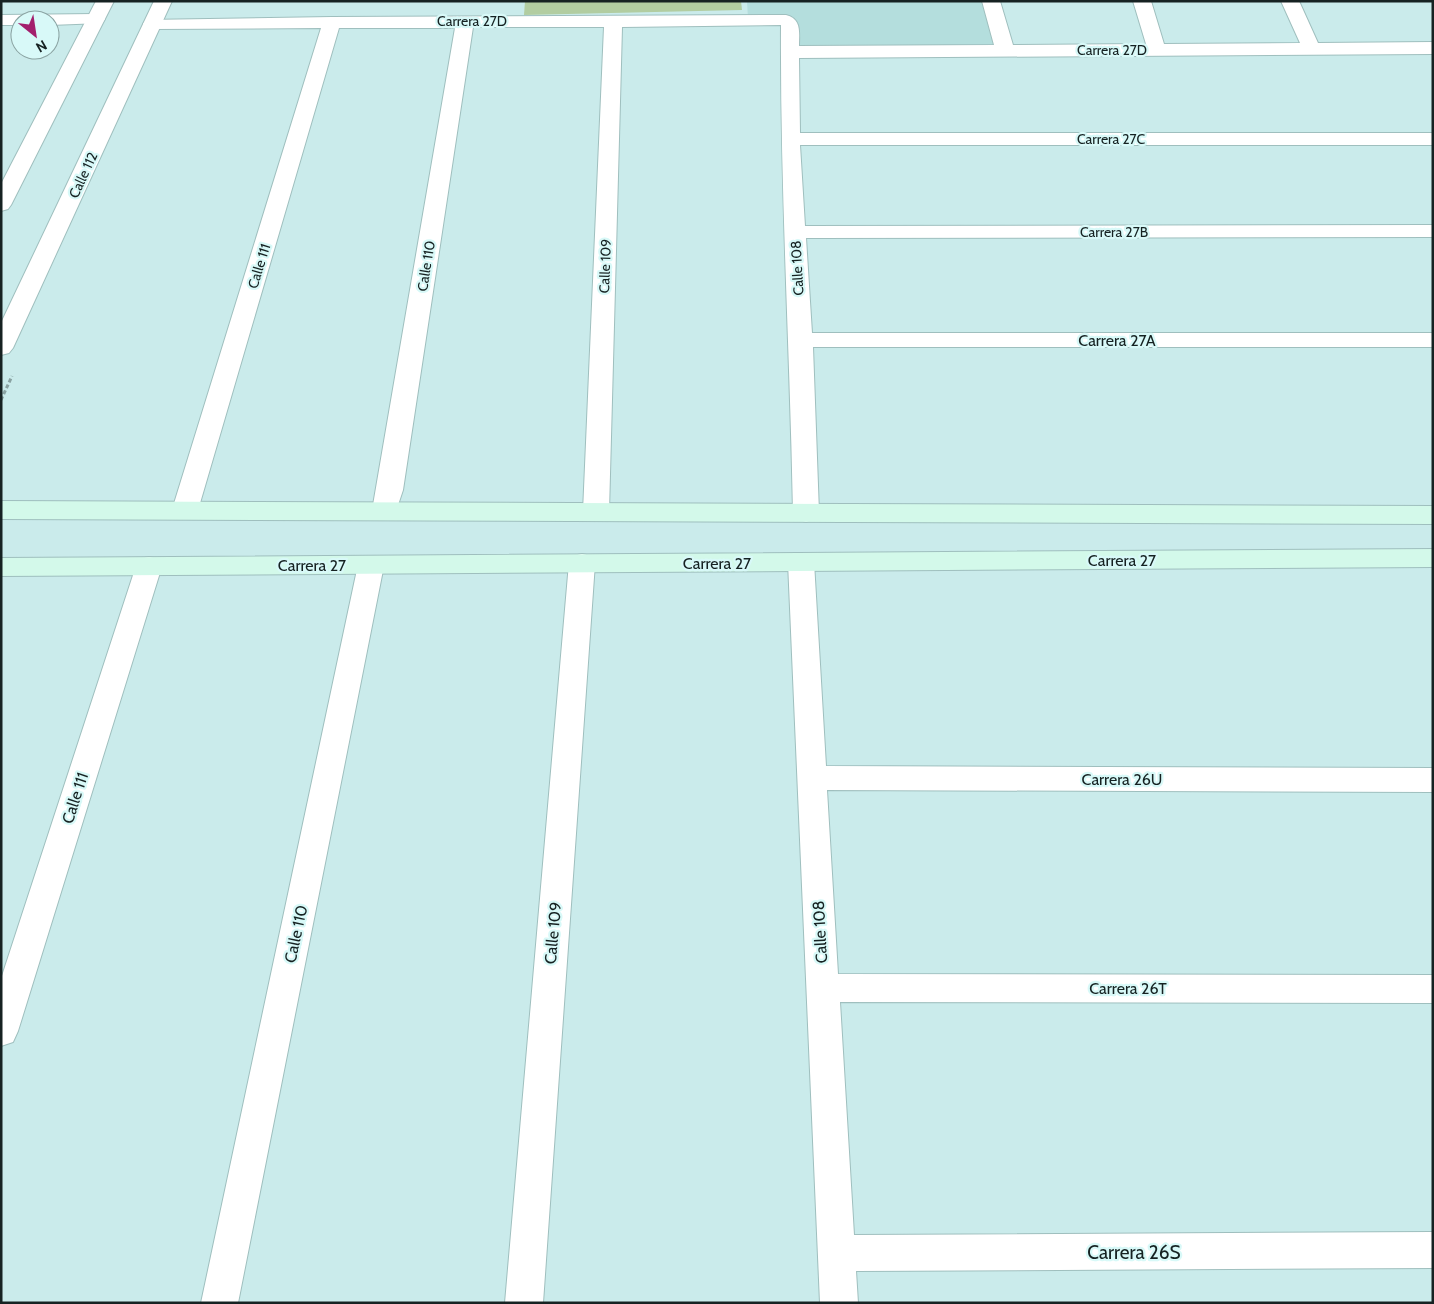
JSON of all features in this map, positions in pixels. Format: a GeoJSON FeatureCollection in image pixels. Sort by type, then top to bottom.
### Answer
{"type":"FeatureCollection","features":[{"type":"Feature","properties":{"kind":"main road"},"geometry":{"type":"LineString","coordinates":[[1,510],[1433,514]]}},
{"type":"Feature","properties":{"kind":"main road","name":"Carrera 27"},"geometry":{"type":"LineString","coordinates":[[1,567],[1433,558]]}},
{"type":"Feature","properties":{"kind":"street","name":"Calle 112"},"geometry":{"type":"LineString","coordinates":[[1,348],[163,1]]}},
{"type":"Feature","properties":{"kind":"street"},"geometry":{"type":"LineString","coordinates":[[991,1],[1005,51]]}},
{"type":"Feature","properties":{"kind":"street"},"geometry":{"type":"LineString","coordinates":[[1142,1],[1157,50]]}},
{"type":"Feature","properties":{"kind":"street"},"geometry":{"type":"LineString","coordinates":[[1290,1],[1311,48]]}},
{"type":"Feature","properties":{"kind":"street"},"geometry":{"type":"LineString","coordinates":[[1,20],[100,10]]}},
{"type":"Feature","properties":{"kind":"street"},"geometry":{"type":"LineString","coordinates":[[1,205],[100,10]]}},
{"type":"Feature","properties":{"kind":"street","name":"Carrera 27D"},"geometry":{"type":"LineString","coordinates":[[152,24],[613,20],[748,10],[786,20],[790,24]]}},
{"type":"Feature","properties":{"kind":"street","name":"Calle 109"},"geometry":{"type":"LineString","coordinates":[[596,512],[613,20]]}},
{"type":"Feature","properties":{"kind":"street","name":"Calle 110"},"geometry":{"type":"LineString","coordinates":[[385,511],[390,490],[465,21]]}},
{"type":"Feature","properties":{"kind":"street","name":"Calle 111"},"geometry":{"type":"LineString","coordinates":[[186,510],[332,22]]}},
{"type":"Feature","properties":{"kind":"street","name":"Calle 108"},"geometry":{"type":"LineString","coordinates":[[790,24],[790,139],[801,340],[806,512]]}},
{"type":"Feature","properties":{"kind":"street","name":"Carrera 27D"},"geometry":{"type":"LineString","coordinates":[[790,52],[1433,48]]}},
{"type":"Feature","properties":{"kind":"street","name":"Carrera 27C"},"geometry":{"type":"LineString","coordinates":[[790,139],[1433,138]]}},
{"type":"Feature","properties":{"kind":"street","name":"Carrera 27B"},"geometry":{"type":"LineString","coordinates":[[795,232],[1433,231]]}},
{"type":"Feature","properties":{"kind":"street","name":"Carrera 27A"},"geometry":{"type":"LineString","coordinates":[[801,340],[1433,340]]}},
{"type":"Feature","properties":{"kind":"street","name":"Calle 108"},"geometry":{"type":"LineString","coordinates":[[801,562],[839,1303]]}},
{"type":"Feature","properties":{"kind":"street","name":"Calle 109"},"geometry":{"type":"LineString","coordinates":[[524,1303],[582,563]]}},
{"type":"Feature","properties":{"kind":"street","name":"Calle 110"},"geometry":{"type":"LineString","coordinates":[[220,1303],[371,565]]}},
{"type":"Feature","properties":{"kind":"street","name":"Calle 111"},"geometry":{"type":"LineString","coordinates":[[1,1031],[149,566]]}},
{"type":"Feature","properties":{"kind":"street","name":"Carrera 26U"},"geometry":{"type":"LineString","coordinates":[[812,778],[1433,780]]}},
{"type":"Feature","properties":{"kind":"street","name":"Carrera 26T"},"geometry":{"type":"LineString","coordinates":[[823,988],[1433,989]]}},
{"type":"Feature","properties":{"kind":"street","name":"Carrera 26S"},"geometry":{"type":"LineString","coordinates":[[836,1253],[1433,1250]]}},
{"type":"Feature","properties":{"kind":"shaded area"},"geometry":{"type":"Polygon","coordinates":[[[747,1],[991,1],[1005,51],[790,52],[790,24],[748,19],[747,1]]]}},
{"type":"Feature","properties":{"kind":"green space"},"geometry":{"type":"Polygon","coordinates":[[[525,1],[741,1],[742,10],[524,15],[525,1]]]}}]}
